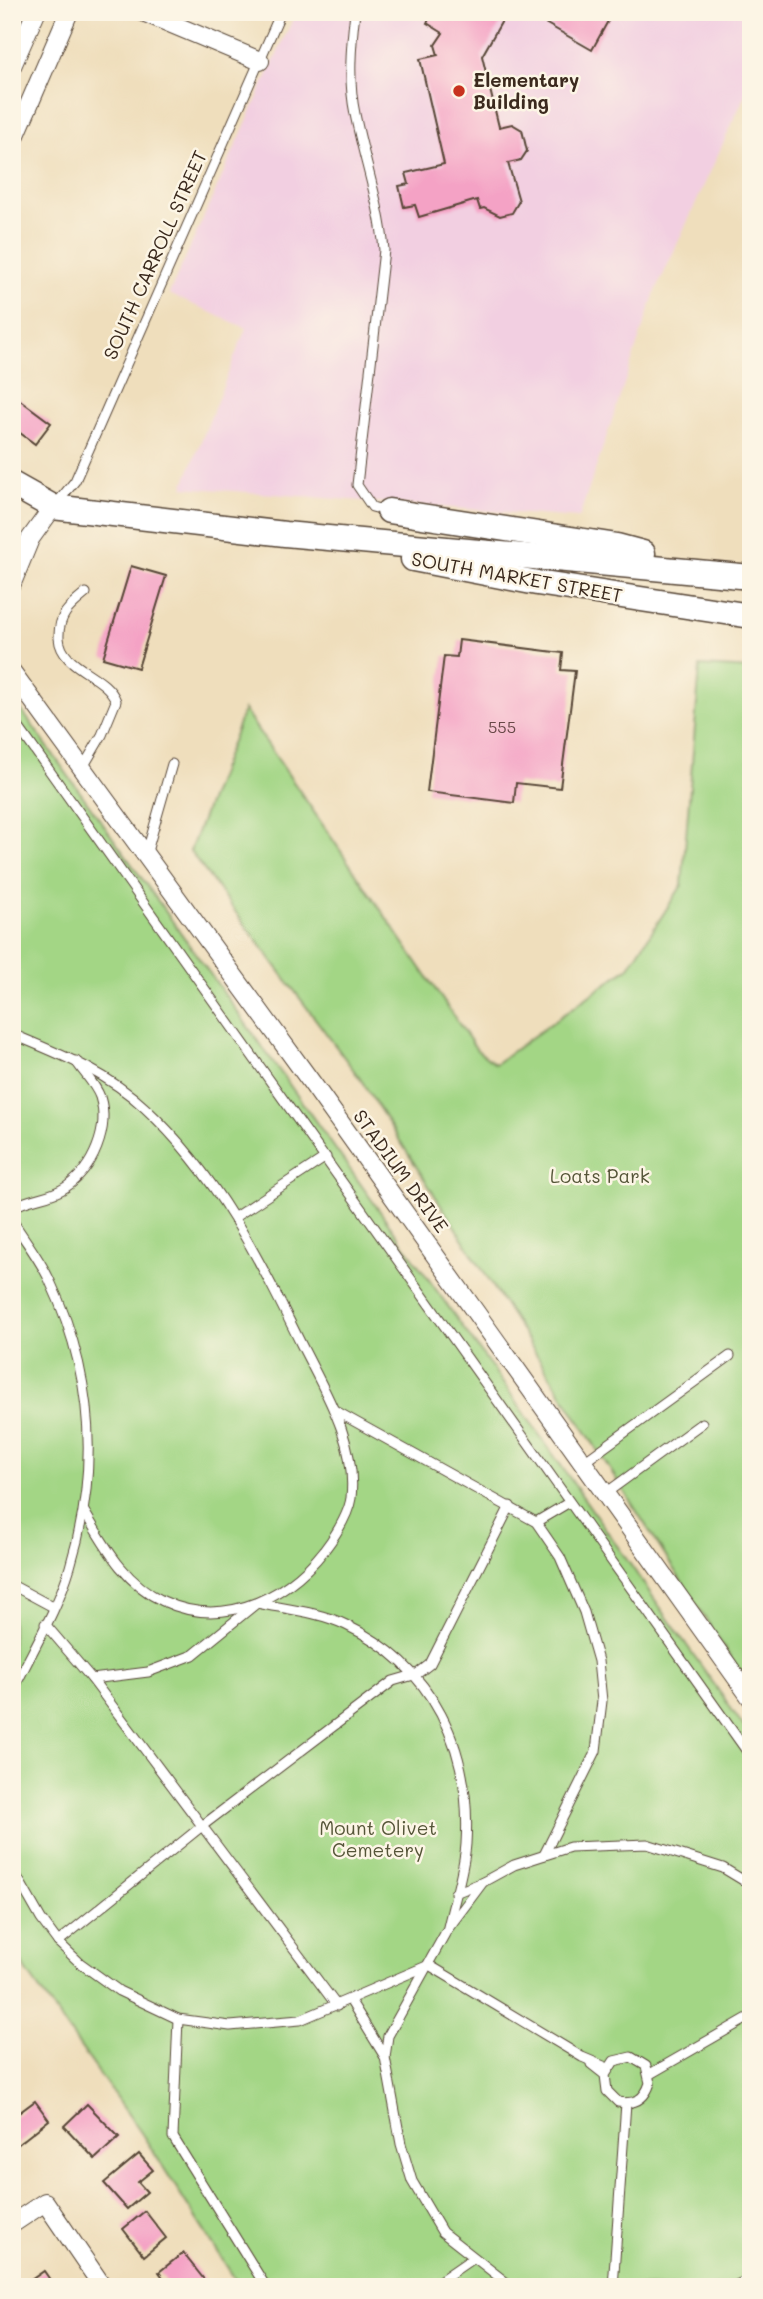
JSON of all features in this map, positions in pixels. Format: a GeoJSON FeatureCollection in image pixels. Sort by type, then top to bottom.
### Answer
{"type":"FeatureCollection","features":[{"type":"Feature","properties":{"kind":"main road","name":"SOUTH MARKET STREET"},"geometry":{"type":"LineString","coordinates":[[12,484],[53,507],[285,534],[751,577]]}},
{"type":"Feature","properties":{"kind":"main road"},"geometry":{"type":"LineString","coordinates":[[389,511],[617,546],[708,571]]}},
{"type":"Feature","properties":{"kind":"main road","name":"SOUTH MARKET STREET"},"geometry":{"type":"LineString","coordinates":[[285,534],[537,583],[751,615]]}},
{"type":"Feature","properties":{"kind":"street"},"geometry":{"type":"LineString","coordinates":[[12,66],[36,12]]}},
{"type":"Feature","properties":{"kind":"street"},"geometry":{"type":"LineString","coordinates":[[12,144],[69,12]]}},
{"type":"Feature","properties":{"kind":"street"},"geometry":{"type":"LineString","coordinates":[[143,12],[260,61]]}},
{"type":"Feature","properties":{"kind":"street"},"geometry":{"type":"LineString","coordinates":[[12,583],[30,539],[53,507]]}},
{"type":"Feature","properties":{"kind":"street","name":"STADIUM DRIVE"},"geometry":{"type":"LineString","coordinates":[[12,672],[312,1083],[751,1698]]}},
{"type":"Feature","properties":{"kind":"street"},"geometry":{"type":"LineString","coordinates":[[12,2224],[45,2202],[103,2287]]}},
{"type":"Feature","properties":{"kind":"lane","name":"SOUTH CARROLL STREET"},"geometry":{"type":"LineString","coordinates":[[53,507],[75,481],[281,12]]}},
{"type":"Feature","properties":{"kind":"lane"},"geometry":{"type":"LineString","coordinates":[[355,12],[351,75],[354,111],[382,225],[384,250],[357,485],[372,507],[389,511]]}},
{"type":"Feature","properties":{"kind":"lane"},"geometry":{"type":"LineString","coordinates":[[82,769],[102,736],[116,701],[112,690],[65,656],[59,644],[61,619],[66,610],[86,593]]}},
{"type":"Feature","properties":{"kind":"lane"},"geometry":{"type":"LineString","coordinates":[[12,718],[326,1157],[568,1503],[751,1756]]}},
{"type":"Feature","properties":{"kind":"lane"},"geometry":{"type":"LineString","coordinates":[[145,857],[172,764]]}},
{"type":"Feature","properties":{"kind":"lane"},"geometry":{"type":"LineString","coordinates":[[12,1034],[99,1072],[144,1107],[180,1143],[235,1217],[334,1410],[344,1433],[351,1472],[351,1500],[337,1532],[317,1562],[290,1586],[257,1603],[228,1611],[200,1610],[164,1602],[138,1586],[119,1567],[84,1511]]}},
{"type":"Feature","properties":{"kind":"lane"},"geometry":{"type":"LineString","coordinates":[[12,1208],[27,1199],[44,1198],[66,1187],[82,1173],[98,1150],[100,1097],[76,1061]]}},
{"type":"Feature","properties":{"kind":"lane"},"geometry":{"type":"LineString","coordinates":[[235,1217],[326,1157]]}},
{"type":"Feature","properties":{"kind":"lane"},"geometry":{"type":"LineString","coordinates":[[12,1220],[47,1276],[65,1317],[82,1368],[90,1447],[84,1511],[70,1570],[12,1693]]}},
{"type":"Feature","properties":{"kind":"lane"},"geometry":{"type":"LineString","coordinates":[[584,1462],[730,1356]]}},
{"type":"Feature","properties":{"kind":"lane"},"geometry":{"type":"LineString","coordinates":[[334,1410],[536,1522],[560,1557],[584,1612],[598,1661],[602,1701],[596,1751],[544,1856]]}},
{"type":"Feature","properties":{"kind":"lane"},"geometry":{"type":"LineString","coordinates":[[606,1493],[702,1423]]}},
{"type":"Feature","properties":{"kind":"lane"},"geometry":{"type":"LineString","coordinates":[[536,1522],[568,1503]]}},
{"type":"Feature","properties":{"kind":"lane"},"geometry":{"type":"LineString","coordinates":[[58,1942],[202,1826],[393,1681],[417,1674],[430,1664],[510,1506]]}},
{"type":"Feature","properties":{"kind":"lane"},"geometry":{"type":"LineString","coordinates":[[12,1585],[53,1607]]}},
{"type":"Feature","properties":{"kind":"lane"},"geometry":{"type":"LineString","coordinates":[[257,1603],[344,1624],[383,1645],[417,1674],[457,1749],[467,1794],[466,1846],[447,1930]]}},
{"type":"Feature","properties":{"kind":"lane"},"geometry":{"type":"LineString","coordinates":[[92,1679],[148,1672],[193,1655],[257,1603]]}},
{"type":"Feature","properties":{"kind":"lane"},"geometry":{"type":"LineString","coordinates":[[45,1624],[92,1679],[337,2006]]}},
{"type":"Feature","properties":{"kind":"lane"},"geometry":{"type":"LineString","coordinates":[[455,1893],[514,1865],[570,1847],[647,1844],[723,1868],[751,1885]]}},
{"type":"Feature","properties":{"kind":"lane"},"geometry":{"type":"LineString","coordinates":[[12,1868],[41,1919],[58,1942],[111,1985],[178,2019],[259,2026],[300,2020],[351,2000],[378,1984],[429,1965]]}},
{"type":"Feature","properties":{"kind":"lane"},"geometry":{"type":"LineString","coordinates":[[483,1882],[447,1930],[411,1992],[388,2036],[385,2057],[401,2144],[412,2181],[442,2232],[512,2287]]}},
{"type":"Feature","properties":{"kind":"lane"},"geometry":{"type":"LineString","coordinates":[[429,1965],[606,2071]]}},
{"type":"Feature","properties":{"kind":"lane"},"geometry":{"type":"LineString","coordinates":[[351,2000],[385,2057]]}},
{"type":"Feature","properties":{"kind":"lane"},"geometry":{"type":"LineString","coordinates":[[650,2074],[751,2016]]}},
{"type":"Feature","properties":{"kind":"lane"},"geometry":{"type":"LineString","coordinates":[[178,2019],[173,2137],[266,2287]]}},
{"type":"Feature","properties":{"kind":"lane"},"geometry":{"type":"LineString","coordinates":[[631,2057],[646,2066],[650,2083],[642,2098],[626,2104],[618,2102],[607,2091],[606,2071],[622,2058],[631,2057]]}},
{"type":"Feature","properties":{"kind":"lane"},"geometry":{"type":"LineString","coordinates":[[613,2287],[626,2104]]}},
{"type":"Feature","properties":{"kind":"lane"},"geometry":{"type":"LineString","coordinates":[[431,2287],[473,2258]]}},
{"type":"Feature","properties":{"kind":"lane"},"geometry":{"type":"LineString","coordinates":[[733,2287],[751,2278]]}},
{"type":"Feature","properties":{"kind":"shaded area"},"geometry":{"type":"Polygon","coordinates":[[[296,12],[751,12],[751,82],[654,295],[579,518],[183,487],[246,328],[169,294],[296,12]]]}},
{"type":"Feature","properties":{"kind":"green space","name":"Loats Park"},"geometry":{"type":"Polygon","coordinates":[[[700,666],[751,669],[751,1690],[361,1080],[190,851],[244,710],[477,1050],[495,1064],[629,967],[682,885],[700,666]]]}},
{"type":"Feature","properties":{"kind":"green space","name":"Mount Olivet Cemetery"},"geometry":{"type":"Polygon","coordinates":[[[12,697],[515,1400],[751,1737],[751,2287],[240,2287],[142,2134],[28,1973],[12,1946],[12,697]]]}},
{"type":"Feature","properties":{"kind":"building","name":"Elementary Building"},"geometry":{"type":"Polygon","coordinates":[[[433,12],[507,12],[482,56],[499,127],[512,124],[522,130],[527,151],[521,160],[508,163],[519,201],[512,213],[500,216],[484,208],[480,209],[477,200],[419,217],[415,205],[404,207],[399,186],[409,184],[406,173],[444,164],[420,59],[438,55],[435,45],[443,33],[427,23],[433,12]]]}},
{"type":"Feature","properties":{"kind":"building","name":"Elementary Building"},"geometry":{"type":"Polygon","coordinates":[[[526,12],[613,12],[592,50],[526,12]]]}},
{"type":"Feature","properties":{"kind":"building"},"geometry":{"type":"Polygon","coordinates":[[[12,394],[51,423],[35,444],[12,427],[12,394]]]}},
{"type":"Feature","properties":{"kind":"building"},"geometry":{"type":"Polygon","coordinates":[[[131,566],[166,576],[138,668],[103,658],[131,566]]]}},
{"type":"Feature","properties":{"kind":"building"},"geometry":{"type":"Polygon","coordinates":[[[459,640],[563,653],[561,670],[575,671],[560,788],[516,783],[514,803],[427,792],[444,656],[457,657],[459,640]]]}},
{"type":"Feature","properties":{"kind":"building"},"geometry":{"type":"Polygon","coordinates":[[[35,2101],[49,2120],[16,2146],[12,2142],[12,2118],[35,2101]]]}},
{"type":"Feature","properties":{"kind":"building"},"geometry":{"type":"Polygon","coordinates":[[[87,2104],[119,2137],[95,2159],[64,2126],[87,2104]]]}},
{"type":"Feature","properties":{"kind":"building"},"geometry":{"type":"Polygon","coordinates":[[[139,2154],[153,2170],[138,2182],[147,2192],[127,2209],[104,2183],[139,2154]]]}},
{"type":"Feature","properties":{"kind":"building"},"geometry":{"type":"Polygon","coordinates":[[[145,2211],[166,2238],[144,2256],[123,2229],[145,2211]]]}},
{"type":"Feature","properties":{"kind":"building"},"geometry":{"type":"Polygon","coordinates":[[[183,2253],[210,2287],[170,2287],[159,2272],[183,2253]]]}},
{"type":"Feature","properties":{"kind":"building"},"geometry":{"type":"Polygon","coordinates":[[[44,2271],[55,2287],[21,2287],[44,2271]]]}},
{"type":"Feature","properties":{"kind":"place","name":"Elementary Building"},"geometry":{"type":"Point","coordinates":[459,91]}}]}
